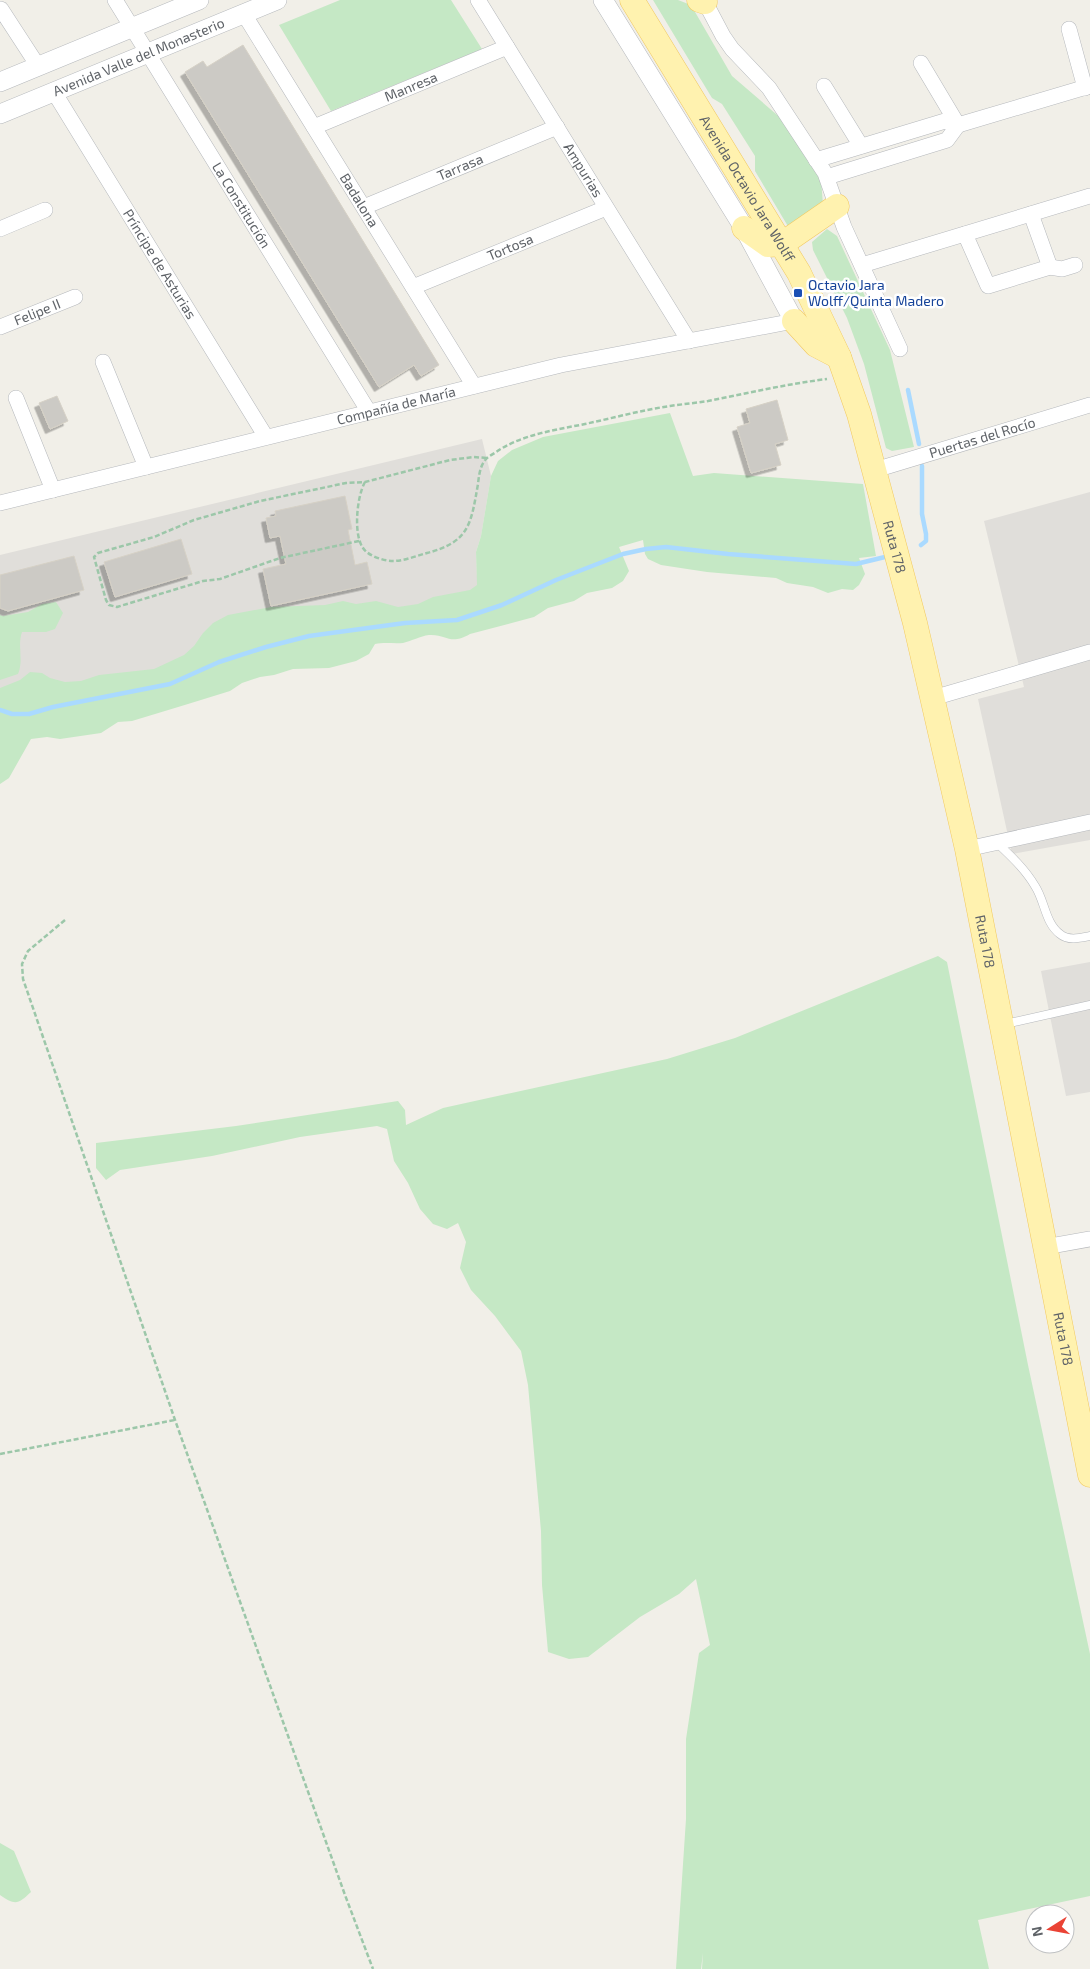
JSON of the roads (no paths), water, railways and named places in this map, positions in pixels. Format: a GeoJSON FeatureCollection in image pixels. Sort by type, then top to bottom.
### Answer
{"type":"FeatureCollection","features":[{"type":"Feature","properties":{"kind":"main road","name":"Avenida Octavio Jara Wolff"},"geometry":{"type":"LineString","coordinates":[[632,0],[806,286],[843,367],[859,414]]}},
{"type":"Feature","properties":{"kind":"main road"},"geometry":{"type":"LineString","coordinates":[[744,228],[768,245],[782,244],[837,206]]}},
{"type":"Feature","properties":{"kind":"main road"},"geometry":{"type":"LineString","coordinates":[[794,322],[816,345],[843,367]]}},
{"type":"Feature","properties":{"kind":"main road","name":"Ruta 178"},"geometry":{"type":"LineString","coordinates":[[859,414],[933,698],[967,849],[1090,1475]]}},
{"type":"Feature","properties":{"kind":"street","name":"La Constitución"},"geometry":{"type":"LineString","coordinates":[[115,0],[369,412]]}},
{"type":"Feature","properties":{"kind":"street","name":"Avenida Valle del Monasterio"},"geometry":{"type":"LineString","coordinates":[[0,82],[199,0]]}},
{"type":"Feature","properties":{"kind":"street","name":"Avenida Valle del Monasterio"},"geometry":{"type":"LineString","coordinates":[[0,114],[277,0]]}},
{"type":"Feature","properties":{"kind":"street","name":"Ampurias"},"geometry":{"type":"LineString","coordinates":[[478,0],[689,341]]}},
{"type":"Feature","properties":{"kind":"street","name":"Avenida Octavio Jara Wolff"},"geometry":{"type":"LineString","coordinates":[[603,0],[744,228],[794,322]]}},
{"type":"Feature","properties":{"kind":"street"},"geometry":{"type":"LineString","coordinates":[[705,1],[728,42],[769,88],[827,177],[844,227],[900,349]]}},
{"type":"Feature","properties":{"kind":"street"},"geometry":{"type":"LineString","coordinates":[[2,8],[38,66]]}},
{"type":"Feature","properties":{"kind":"street","name":"Badalona"},"geometry":{"type":"LineString","coordinates":[[244,14],[474,386]]}},
{"type":"Feature","properties":{"kind":"street"},"geometry":{"type":"LineString","coordinates":[[816,160],[945,121],[958,125],[1087,87],[1069,29]]}},
{"type":"Feature","properties":{"kind":"street","name":"Manresa"},"geometry":{"type":"LineString","coordinates":[[314,127],[507,47]]}},
{"type":"Feature","properties":{"kind":"street"},"geometry":{"type":"LineString","coordinates":[[921,63],[958,125]]}},
{"type":"Feature","properties":{"kind":"street"},"geometry":{"type":"LineString","coordinates":[[824,86],[861,146]]}},
{"type":"Feature","properties":{"kind":"street","name":"Príncipe de Asturias"},"geometry":{"type":"LineString","coordinates":[[54,92],[266,437]]}},
{"type":"Feature","properties":{"kind":"street"},"geometry":{"type":"LineString","coordinates":[[827,177],[947,140],[958,125]]}},
{"type":"Feature","properties":{"kind":"street","name":"Tarrasa"},"geometry":{"type":"LineString","coordinates":[[364,207],[556,127]]}},
{"type":"Feature","properties":{"kind":"street"},"geometry":{"type":"LineString","coordinates":[[902,134],[908,153]]}},
{"type":"Feature","properties":{"kind":"street"},"geometry":{"type":"LineString","coordinates":[[862,265],[1090,196]]}},
{"type":"Feature","properties":{"kind":"street","name":"Tortosa"},"geometry":{"type":"LineString","coordinates":[[413,287],[606,208]]}},
{"type":"Feature","properties":{"kind":"street"},"geometry":{"type":"LineString","coordinates":[[0,229],[45,210]]}},
{"type":"Feature","properties":{"kind":"street"},"geometry":{"type":"LineString","coordinates":[[1031,214],[1050,267]]}},
{"type":"Feature","properties":{"kind":"street"},"geometry":{"type":"LineString","coordinates":[[965,234],[988,286],[1050,267],[1062,269],[1075,265]]}},
{"type":"Feature","properties":{"kind":"street","name":"Felipe II"},"geometry":{"type":"LineString","coordinates":[[0,327],[75,297]]}},
{"type":"Feature","properties":{"kind":"street","name":"Compañía de María"},"geometry":{"type":"LineString","coordinates":[[0,503],[564,364],[794,322]]}},
{"type":"Feature","properties":{"kind":"street"},"geometry":{"type":"LineString","coordinates":[[103,362],[146,467]]}},
{"type":"Feature","properties":{"kind":"street"},"geometry":{"type":"LineString","coordinates":[[16,398],[53,490]]}},
{"type":"Feature","properties":{"kind":"street","name":"Puertas del Rocío"},"geometry":{"type":"LineString","coordinates":[[875,470],[1090,405]]}},
{"type":"Feature","properties":{"kind":"street"},"geometry":{"type":"LineString","coordinates":[[933,698],[1090,652]]}},
{"type":"Feature","properties":{"kind":"street"},"geometry":{"type":"LineString","coordinates":[[967,849],[1090,822]]}},
{"type":"Feature","properties":{"kind":"street"},"geometry":{"type":"LineString","coordinates":[[1045,1247],[1090,1239]]}},
{"type":"Feature","properties":{"kind":"lane"},"geometry":{"type":"LineString","coordinates":[[995,842],[1015,861],[1035,885],[1050,922],[1060,935],[1074,939],[1090,936]]}},
{"type":"Feature","properties":{"kind":"lane"},"geometry":{"type":"LineString","coordinates":[[1003,1025],[1090,1005]]}},
{"type":"Feature","properties":{"kind":"waterway"},"geometry":{"type":"LineString","coordinates":[[908,390],[919,444]]}},
{"type":"Feature","properties":{"kind":"waterway"},"geometry":{"type":"LineString","coordinates":[[921,545],[926,541],[922,514],[922,466]]}},
{"type":"Feature","properties":{"kind":"waterway"},"geometry":{"type":"LineString","coordinates":[[0,710],[12,714],[29,714],[53,707],[170,684],[219,662],[309,636],[405,623],[457,620],[502,605],[556,580],[623,554],[646,549],[666,547],[856,564],[885,557]]}},
{"type":"Feature","properties":{"kind":"place","name":"Octavio Jara Wolff/Quinta Madero"},"geometry":{"type":"Point","coordinates":[798,293]}}]}
